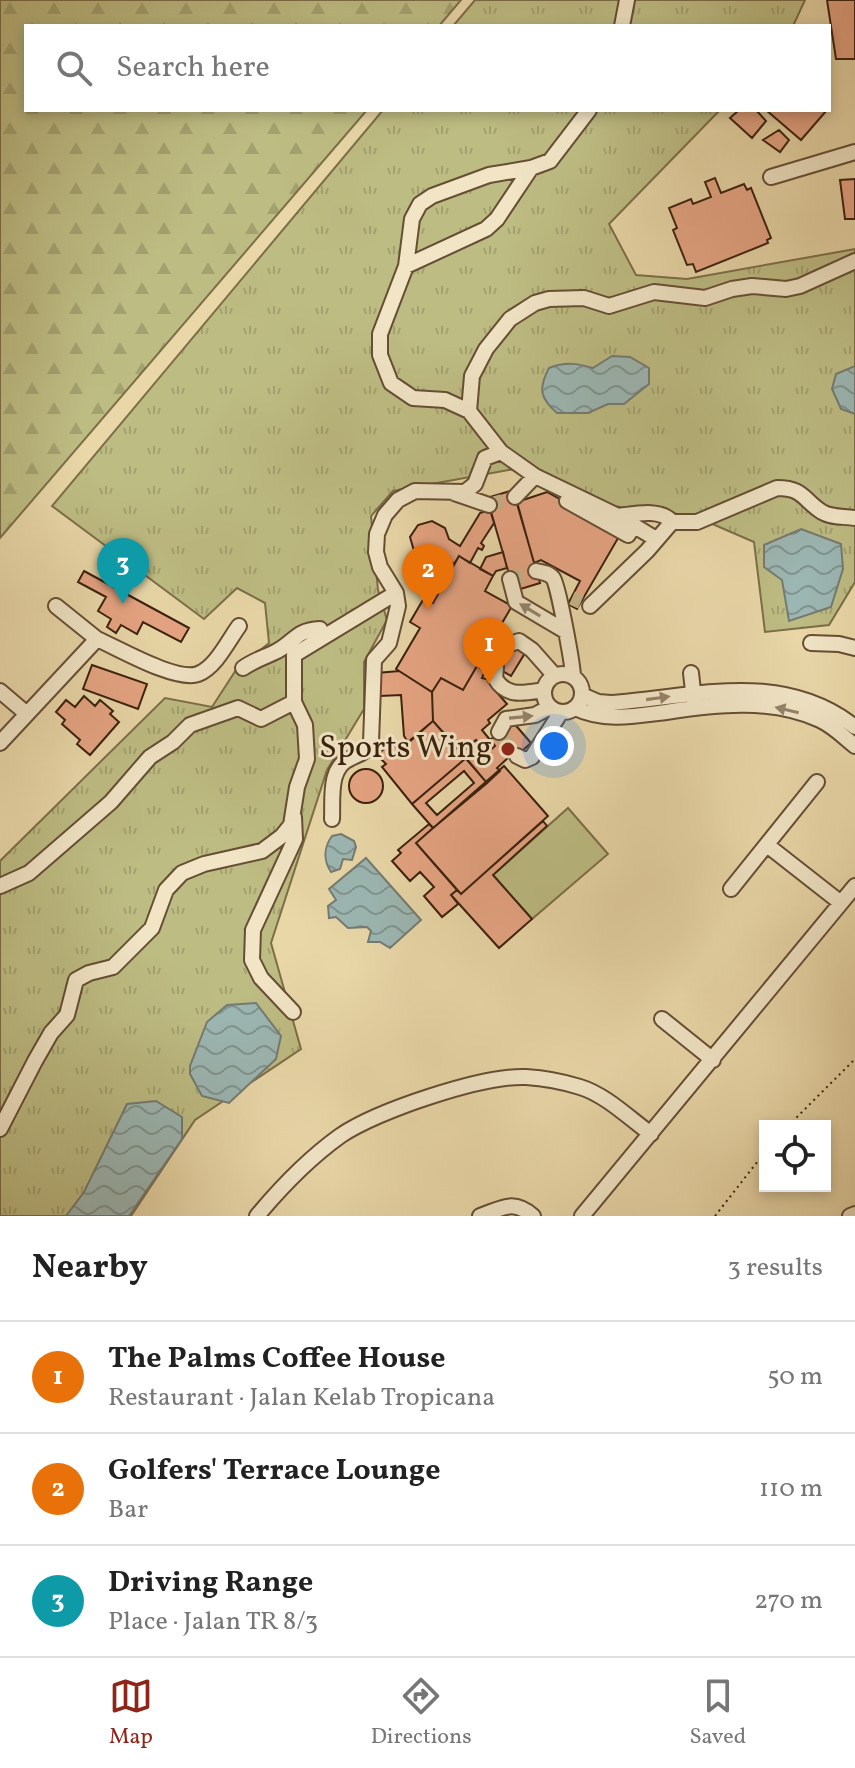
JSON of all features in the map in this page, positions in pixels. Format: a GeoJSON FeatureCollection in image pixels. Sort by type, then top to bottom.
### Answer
{"type":"FeatureCollection","features":[{"type":"Feature","properties":{"kind":"street"},"geometry":{"type":"LineString","coordinates":[[622,24],[627,0]]}},
{"type":"Feature","properties":{"kind":"street"},"geometry":{"type":"LineString","coordinates":[[588,112],[550,161],[531,168],[489,175],[425,200],[416,208],[406,266],[380,334],[382,366],[391,383],[406,394],[422,400],[445,400],[469,411],[501,452],[538,477],[618,516],[631,530]]}},
{"type":"Feature","properties":{"kind":"street"},"geometry":{"type":"LineString","coordinates":[[771,177],[855,152]]}},
{"type":"Feature","properties":{"kind":"street"},"geometry":{"type":"LineString","coordinates":[[406,266],[486,229],[497,219],[531,168]]}},
{"type":"Feature","properties":{"kind":"street"},"geometry":{"type":"LineString","coordinates":[[469,411],[472,376],[486,349],[510,319],[535,303],[549,299],[584,298],[609,306],[654,292],[705,298],[752,286],[786,289],[800,286],[855,261]]}},
{"type":"Feature","properties":{"kind":"street"},"geometry":{"type":"LineString","coordinates":[[332,819],[332,787],[338,769],[345,760],[364,753],[371,742],[373,665],[376,655],[391,639],[398,612],[396,593],[380,567],[376,552],[377,534],[385,515],[398,500],[415,491],[461,493],[471,489],[485,458],[501,452]]}},
{"type":"Feature","properties":{"kind":"street"},"geometry":{"type":"LineString","coordinates":[[515,497],[538,477]]}},
{"type":"Feature","properties":{"kind":"street"},"geometry":{"type":"LineString","coordinates":[[538,477],[544,489],[631,530],[652,545]]}},
{"type":"Feature","properties":{"kind":"street"},"geometry":{"type":"LineString","coordinates":[[565,631],[580,603],[652,545],[672,522],[697,522],[777,488],[788,488],[803,494],[825,514],[855,518]]}},
{"type":"Feature","properties":{"kind":"street"},"geometry":{"type":"LineString","coordinates":[[450,492],[489,505]]}},
{"type":"Feature","properties":{"kind":"street"},"geometry":{"type":"LineString","coordinates":[[618,516],[653,513],[670,517],[672,522]]}},
{"type":"Feature","properties":{"kind":"street"},"geometry":{"type":"LineString","coordinates":[[536,571],[552,576],[557,585],[580,603]]}},
{"type":"Feature","properties":{"kind":"street"},"geometry":{"type":"LineString","coordinates":[[510,579],[516,602],[565,631],[572,655],[573,677]]}},
{"type":"Feature","properties":{"kind":"street"},"geometry":{"type":"LineString","coordinates":[[293,1012],[261,978],[252,960],[253,930],[295,839],[297,787],[307,759],[305,725],[294,702],[294,655],[317,636],[355,619],[396,593]]}},
{"type":"Feature","properties":{"kind":"street"},"geometry":{"type":"LineString","coordinates":[[56,606],[97,639],[178,675],[197,675],[212,664],[239,626]]}},
{"type":"Feature","properties":{"kind":"street"},"geometry":{"type":"LineString","coordinates":[[243,668],[259,657],[275,652],[305,630],[317,636]]}},
{"type":"Feature","properties":{"kind":"street"},"geometry":{"type":"LineString","coordinates":[[0,743],[97,639]]}},
{"type":"Feature","properties":{"kind":"street"},"geometry":{"type":"LineString","coordinates":[[510,644],[519,641],[526,645],[555,676]]}},
{"type":"Feature","properties":{"kind":"street"},"geometry":{"type":"LineString","coordinates":[[811,643],[855,648]]}},
{"type":"Feature","properties":{"kind":"street"},"geometry":{"type":"LineString","coordinates":[[496,667],[495,678],[507,692],[520,694],[544,690]]}},
{"type":"Feature","properties":{"kind":"street"},"geometry":{"type":"LineString","coordinates":[[691,673],[694,701]]}},
{"type":"Feature","properties":{"kind":"street"},"geometry":{"type":"LineString","coordinates":[[517,756],[525,760],[532,757],[567,706],[580,684],[567,674],[555,676],[546,684],[544,696],[567,706],[592,715],[613,717],[753,691],[784,694],[825,706],[855,727]]}},
{"type":"Feature","properties":{"kind":"street"},"geometry":{"type":"LineString","coordinates":[[0,691],[27,714]]}},
{"type":"Feature","properties":{"kind":"street"},"geometry":{"type":"LineString","coordinates":[[694,701],[786,709],[820,720],[855,746]]}},
{"type":"Feature","properties":{"kind":"street"},"geometry":{"type":"LineString","coordinates":[[0,886],[29,873],[111,802],[150,757],[173,742],[190,725],[238,708],[261,719],[294,702]]}},
{"type":"Feature","properties":{"kind":"street"},"geometry":{"type":"LineString","coordinates":[[499,732],[506,719],[567,706]]}},
{"type":"Feature","properties":{"kind":"street"},"geometry":{"type":"LineString","coordinates":[[731,889],[817,782]]}},
{"type":"Feature","properties":{"kind":"street"},"geometry":{"type":"LineString","coordinates":[[0,1129],[40,1051],[67,1015],[76,980],[113,967],[152,928],[166,890],[182,873],[204,864],[262,851],[282,836],[294,816]]}},
{"type":"Feature","properties":{"kind":"street"},"geometry":{"type":"LineString","coordinates":[[767,845],[841,903]]}},
{"type":"Feature","properties":{"kind":"street"},"geometry":{"type":"LineString","coordinates":[[582,1216],[855,886]]}},
{"type":"Feature","properties":{"kind":"street"},"geometry":{"type":"LineString","coordinates":[[662,1019],[713,1060]]}},
{"type":"Feature","properties":{"kind":"street"},"geometry":{"type":"LineString","coordinates":[[257,1216],[302,1166],[343,1134],[396,1110],[497,1079],[526,1077],[578,1086],[593,1092],[651,1134]]}},
{"type":"Feature","properties":{"kind":"street"},"geometry":{"type":"LineString","coordinates":[[480,1216],[513,1205],[523,1207],[533,1216]]}},
{"type":"Feature","properties":{"kind":"path"},"geometry":{"type":"LineString","coordinates":[[794,1120],[855,1059]]}},
{"type":"Feature","properties":{"kind":"path"},"geometry":{"type":"LineString","coordinates":[[715,1216],[759,1160]]}},
{"type":"Feature","properties":{"kind":"green space"},"geometry":{"type":"Polygon","coordinates":[[[0,0],[461,0],[441,24],[24,24],[24,112],[365,112],[0,538],[0,0]]]}},
{"type":"Feature","properties":{"kind":"green space"},"geometry":{"type":"Polygon","coordinates":[[[475,0],[805,0],[794,24],[455,24],[475,0]]]}},
{"type":"Feature","properties":{"kind":"green space"},"geometry":{"type":"Polygon","coordinates":[[[381,112],[718,112],[609,224],[636,275],[687,279],[855,249],[855,582],[829,625],[765,632],[754,542],[694,516],[612,506],[531,466],[393,491],[371,516],[378,590],[387,620],[364,662],[364,709],[327,770],[271,943],[301,1049],[195,1120],[131,1216],[0,1216],[0,861],[165,698],[212,707],[236,670],[269,643],[265,603],[237,588],[204,619],[52,506],[381,112]]]}},
{"type":"Feature","properties":{"kind":"green space"},"geometry":{"type":"Polygon","coordinates":[[[568,808],[608,854],[532,919],[493,875],[568,808]]]}},
{"type":"Feature","properties":{"kind":"water"},"geometry":{"type":"Polygon","coordinates":[[[612,356],[630,357],[649,368],[649,384],[624,404],[608,404],[588,413],[557,413],[547,403],[542,388],[549,368],[571,364],[593,368],[612,356]]]}},
{"type":"Feature","properties":{"kind":"water"},"geometry":{"type":"Polygon","coordinates":[[[855,366],[855,414],[841,409],[832,389],[836,374],[855,366]]]}},
{"type":"Feature","properties":{"kind":"water"},"geometry":{"type":"Polygon","coordinates":[[[801,529],[841,544],[843,569],[831,607],[789,621],[782,580],[764,567],[764,545],[801,529]]]}},
{"type":"Feature","properties":{"kind":"water"},"geometry":{"type":"Polygon","coordinates":[[[341,834],[354,841],[356,847],[352,860],[343,859],[340,869],[331,872],[326,858],[327,845],[332,836],[341,834]]]}},
{"type":"Feature","properties":{"kind":"water"},"geometry":{"type":"Polygon","coordinates":[[[366,858],[421,920],[390,948],[380,942],[368,942],[371,931],[367,927],[348,928],[336,917],[329,918],[328,906],[336,900],[329,889],[366,858]]]}},
{"type":"Feature","properties":{"kind":"water"},"geometry":{"type":"Polygon","coordinates":[[[256,1003],[281,1036],[276,1059],[229,1103],[202,1096],[190,1074],[190,1066],[207,1022],[227,1005],[256,1003]]]}},
{"type":"Feature","properties":{"kind":"water"},"geometry":{"type":"Polygon","coordinates":[[[156,1101],[182,1117],[182,1139],[129,1216],[66,1216],[84,1192],[127,1104],[156,1101]]]}},
{"type":"Feature","properties":{"kind":"building"},"geometry":{"type":"Polygon","coordinates":[[[827,0],[855,0],[855,59],[836,59],[827,0]]]}},
{"type":"Feature","properties":{"kind":"building"},"geometry":{"type":"Polygon","coordinates":[[[737,112],[758,112],[766,121],[752,138],[730,118],[737,112]]]}},
{"type":"Feature","properties":{"kind":"building"},"geometry":{"type":"Polygon","coordinates":[[[768,112],[825,112],[801,140],[768,112]]]}},
{"type":"Feature","properties":{"kind":"building"},"geometry":{"type":"Polygon","coordinates":[[[779,130],[789,140],[780,152],[763,140],[779,130]]]}},
{"type":"Feature","properties":{"kind":"building"},"geometry":{"type":"Polygon","coordinates":[[[715,178],[721,193],[744,184],[747,190],[751,188],[771,238],[767,240],[768,243],[696,272],[693,264],[687,265],[673,230],[677,228],[669,208],[691,199],[693,204],[711,197],[705,182],[715,178]]]}},
{"type":"Feature","properties":{"kind":"building"},"geometry":{"type":"Polygon","coordinates":[[[855,179],[855,219],[845,219],[840,180],[855,179]]]}},
{"type":"Feature","properties":{"kind":"building"},"geometry":{"type":"Polygon","coordinates":[[[513,490],[540,583],[514,591],[487,498],[513,490]]]}},
{"type":"Feature","properties":{"kind":"building"},"geometry":{"type":"Polygon","coordinates":[[[547,492],[621,533],[577,609],[568,604],[580,581],[541,560],[534,563],[517,502],[547,492]]]}},
{"type":"Feature","properties":{"kind":"building"},"geometry":{"type":"Polygon","coordinates":[[[490,510],[494,523],[481,543],[484,546],[482,550],[478,548],[470,563],[459,556],[454,564],[439,556],[427,558],[414,551],[410,537],[418,525],[432,521],[445,528],[449,539],[460,546],[480,513],[490,510]]]}},
{"type":"Feature","properties":{"kind":"building"},"geometry":{"type":"Polygon","coordinates":[[[503,552],[507,568],[496,571],[493,576],[480,569],[486,557],[503,552]]]}},
{"type":"Feature","properties":{"kind":"building"},"geometry":{"type":"Polygon","coordinates":[[[459,556],[493,576],[485,591],[512,606],[495,635],[525,653],[511,676],[487,662],[483,669],[477,666],[463,690],[441,678],[432,692],[396,669],[420,628],[410,622],[424,598],[433,603],[459,556]]]}},
{"type":"Feature","properties":{"kind":"building"},"geometry":{"type":"Polygon","coordinates":[[[84,571],[189,628],[181,642],[143,622],[137,634],[121,625],[116,633],[107,627],[111,619],[98,611],[106,597],[78,582],[84,571]]]}},
{"type":"Feature","properties":{"kind":"building"},"geometry":{"type":"Polygon","coordinates":[[[92,665],[147,684],[138,709],[83,689],[92,665]]]}},
{"type":"Feature","properties":{"kind":"building"},"geometry":{"type":"Polygon","coordinates":[[[477,666],[485,671],[482,678],[489,676],[496,685],[493,688],[507,704],[488,720],[490,723],[482,730],[495,746],[487,753],[476,740],[461,753],[433,721],[432,692],[441,678],[463,690],[477,666]]]}},
{"type":"Feature","properties":{"kind":"building"},"geometry":{"type":"Polygon","coordinates":[[[399,671],[432,692],[433,721],[408,742],[404,736],[401,695],[380,696],[377,673],[399,671]]]}},
{"type":"Feature","properties":{"kind":"building"},"geometry":{"type":"Polygon","coordinates":[[[84,696],[95,706],[100,700],[113,711],[110,714],[119,722],[90,755],[77,744],[80,740],[62,724],[65,720],[56,712],[66,700],[75,707],[84,696]]]}},
{"type":"Feature","properties":{"kind":"building"},"geometry":{"type":"Polygon","coordinates":[[[433,721],[466,758],[412,804],[382,767],[386,764],[377,755],[392,742],[399,751],[433,721]]]}},
{"type":"Feature","properties":{"kind":"building","name":"Sports Wing"},"geometry":{"type":"Polygon","coordinates":[[[512,721],[531,743],[512,760],[509,757],[487,783],[461,753],[476,740],[487,753],[495,746],[490,740],[512,721]]]}},
{"type":"Feature","properties":{"kind":"building"},"geometry":{"type":"Polygon","coordinates":[[[466,758],[487,783],[433,828],[412,804],[466,758]],[[464,771],[426,803],[437,815],[474,783],[464,771]]]}},
{"type":"Feature","properties":{"kind":"building"},"geometry":{"type":"Polygon","coordinates":[[[504,766],[548,816],[461,894],[416,843],[504,766]]]}},
{"type":"Feature","properties":{"kind":"building"},"geometry":{"type":"Polygon","coordinates":[[[366,769],[378,774],[383,786],[378,798],[366,803],[354,798],[349,786],[354,774],[366,769]]]}},
{"type":"Feature","properties":{"kind":"building"},"geometry":{"type":"Polygon","coordinates":[[[543,821],[547,826],[493,875],[532,919],[499,948],[451,895],[457,890],[461,894],[543,821]]]}},
{"type":"Feature","properties":{"kind":"building"},"geometry":{"type":"Polygon","coordinates":[[[429,824],[433,828],[416,843],[457,890],[451,895],[458,904],[442,917],[424,896],[434,887],[420,872],[410,881],[392,861],[401,853],[398,850],[429,824]]]}},
{"type":"Feature","properties":{"kind":"tunnel"},"geometry":{"type":"LineString","coordinates":[[489,505],[515,497]]}},
{"type":"Feature","properties":{"kind":"tunnel"},"geometry":{"type":"LineString","coordinates":[[510,579],[536,571]]}},
{"type":"Feature","properties":{"kind":"tunnel"},"geometry":{"type":"LineString","coordinates":[[572,598],[581,602]]}},
{"type":"Feature","properties":{"kind":"tunnel"},"geometry":{"type":"LineString","coordinates":[[496,667],[510,644]]}},
{"type":"Feature","properties":{"kind":"tunnel"},"geometry":{"type":"LineString","coordinates":[[499,732],[517,756]]}},
{"type":"Feature","properties":{"kind":"place","name":"Driving Range"},"geometry":{"type":"Point","coordinates":[123,604]}},
{"type":"Feature","properties":{"kind":"place","name":"Golfers' Terrace Lounge"},"geometry":{"type":"Point","coordinates":[428,610]}},
{"type":"Feature","properties":{"kind":"place","name":"The Palms Coffee House"},"geometry":{"type":"Point","coordinates":[489,684]}},
{"type":"Feature","properties":{"kind":"place","name":"Sports Wing"},"geometry":{"type":"Point","coordinates":[508,749]}}]}
